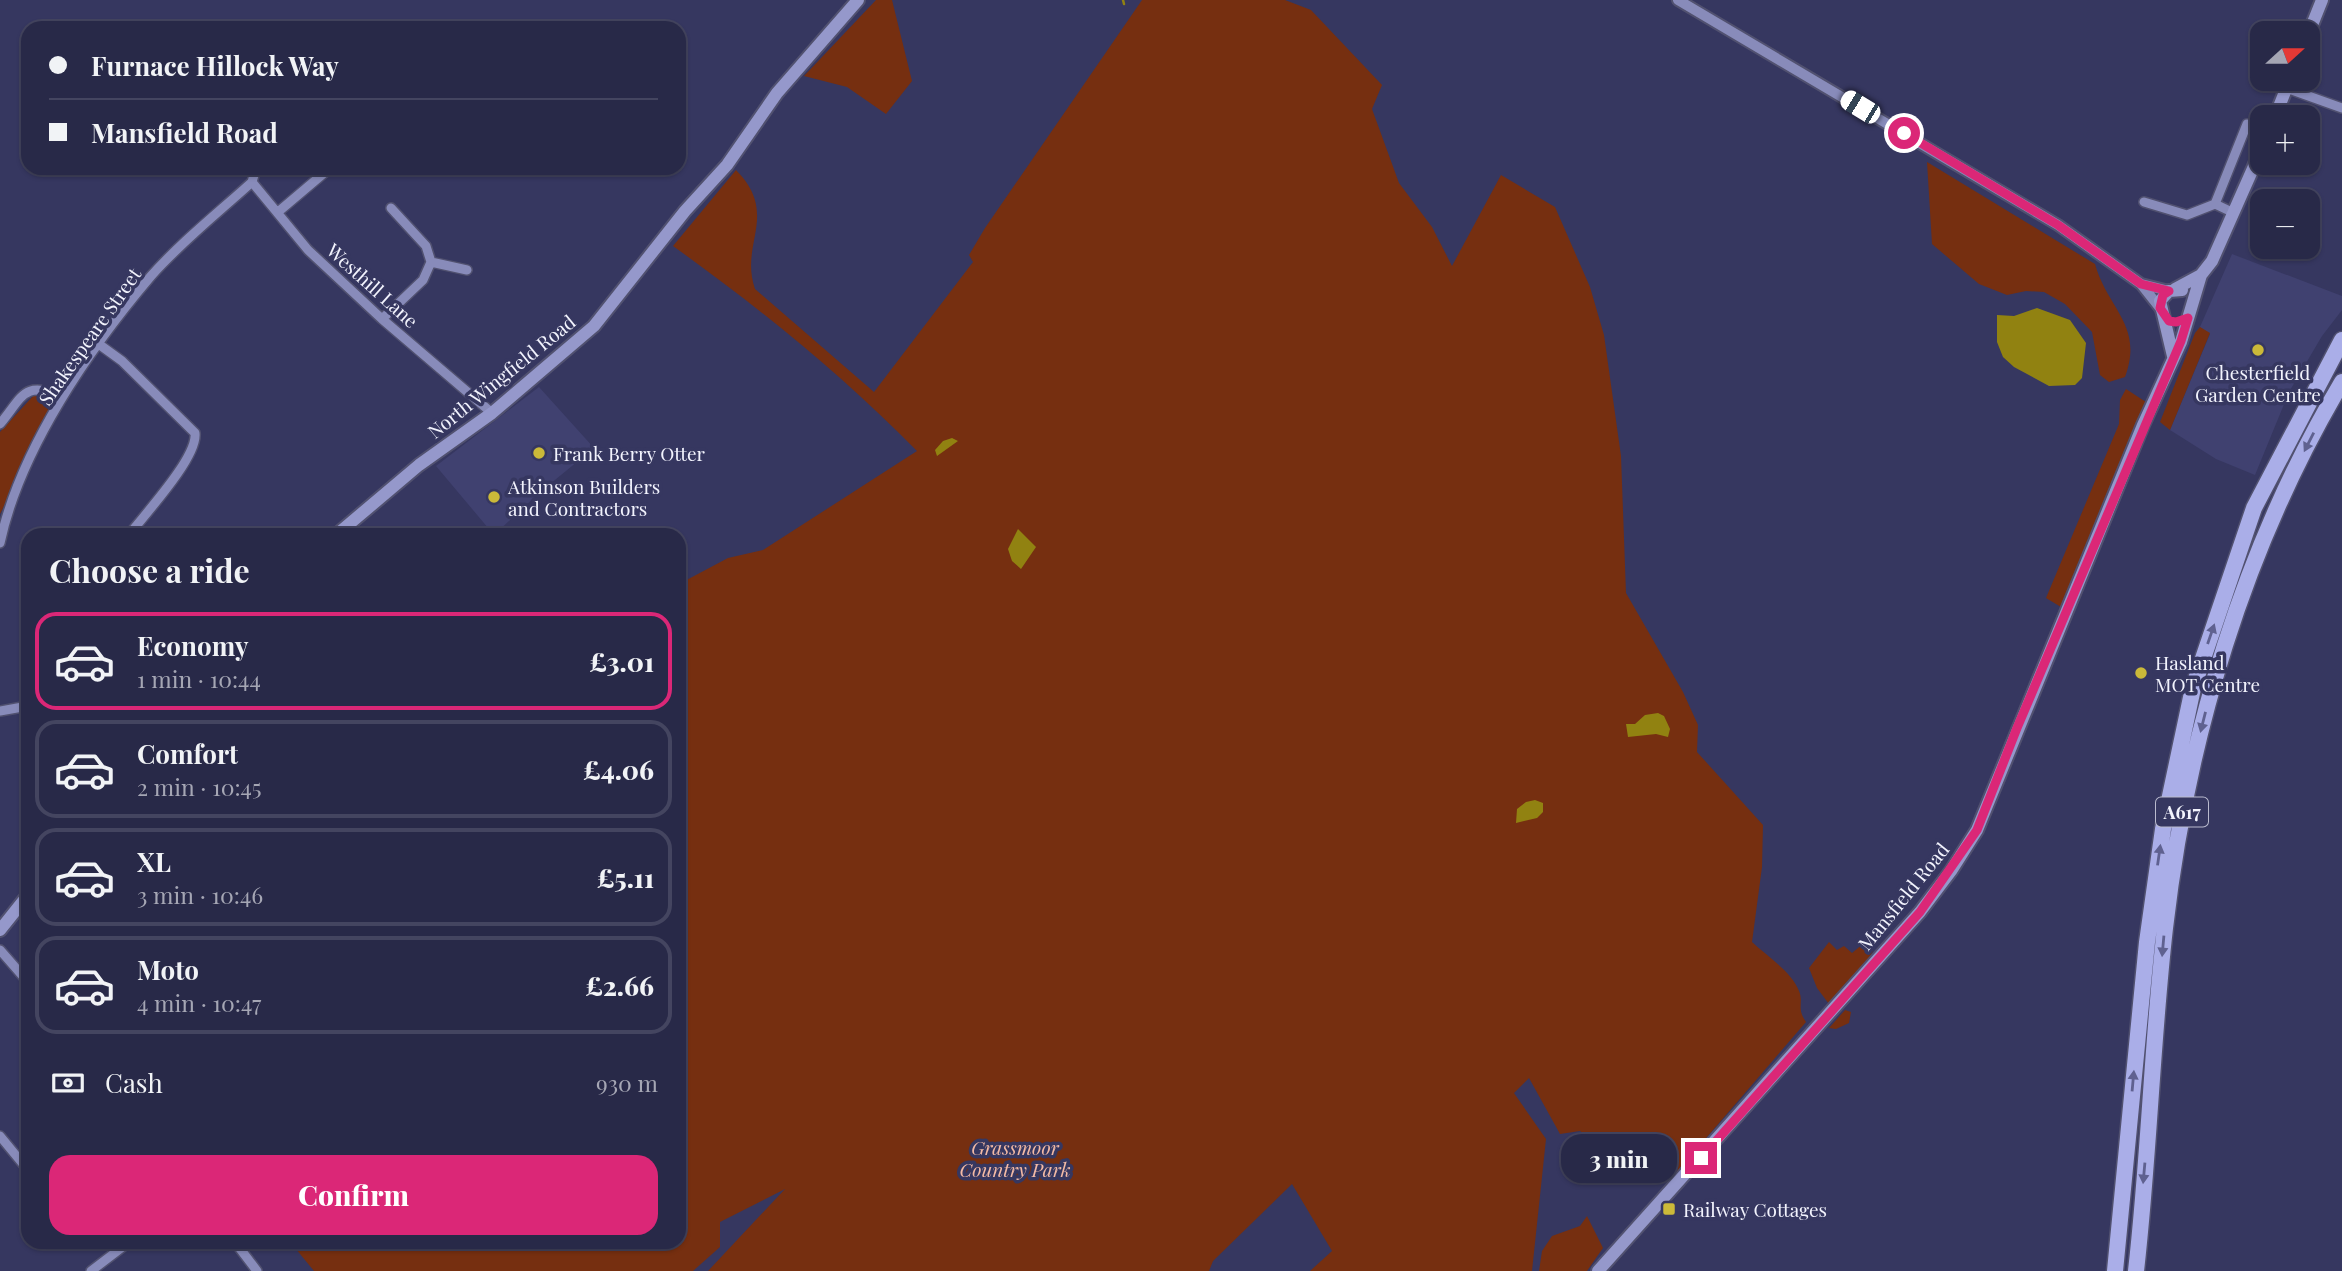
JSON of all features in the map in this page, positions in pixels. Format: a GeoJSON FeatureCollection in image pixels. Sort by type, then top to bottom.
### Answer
{"type":"FeatureCollection","features":[{"type":"Feature","properties":{"kind":"highway","name":"A617"},"geometry":{"type":"LineString","coordinates":[[2115,1271],[2147,942],[2163,830],[2193,688],[2254,508],[2342,340]]}},
{"type":"Feature","properties":{"kind":"highway","name":"A617"},"geometry":{"type":"LineString","coordinates":[[2136,1271],[2165,928],[2178,830],[2202,725],[2221,658],[2280,500],[2342,382]]}},
{"type":"Feature","properties":{"kind":"main road","name":"North Wingfield Road"},"geometry":{"type":"LineString","coordinates":[[344,528],[419,465],[492,413],[594,326],[685,211],[727,164],[777,93],[858,0]]}},
{"type":"Feature","properties":{"kind":"main road"},"geometry":{"type":"LineString","coordinates":[[2314,21],[2322,0]]}},
{"type":"Feature","properties":{"kind":"main road"},"geometry":{"type":"LineString","coordinates":[[2162,313],[2176,322],[2188,318],[2201,275],[2220,246],[2250,175]]}},
{"type":"Feature","properties":{"kind":"main road"},"geometry":{"type":"LineString","coordinates":[[2173,356],[2162,313],[2163,295],[2201,275]]}},
{"type":"Feature","properties":{"kind":"main road"},"geometry":{"type":"LineString","coordinates":[[2172,290],[2187,293],[2193,304]]}},
{"type":"Feature","properties":{"kind":"main road","name":"Mansfield Road"},"geometry":{"type":"LineString","coordinates":[[1598,1271],[1920,912],[1951,872],[1983,818],[2017,728],[2188,318]]}},
{"type":"Feature","properties":{"kind":"main road"},"geometry":{"type":"LineString","coordinates":[[2,923],[21,903]]}},
{"type":"Feature","properties":{"kind":"street"},"geometry":{"type":"LineString","coordinates":[[1678,0],[2058,225],[2141,284],[2162,313]]}},
{"type":"Feature","properties":{"kind":"street"},"geometry":{"type":"LineString","coordinates":[[2304,91],[2342,108]]}},
{"type":"Feature","properties":{"kind":"street"},"geometry":{"type":"LineString","coordinates":[[2144,202],[2187,215],[2215,204],[2247,124]]}},
{"type":"Feature","properties":{"kind":"street"},"geometry":{"type":"LineString","coordinates":[[252,181],[254,175]]}},
{"type":"Feature","properties":{"kind":"street"},"geometry":{"type":"LineString","coordinates":[[278,212],[322,175]]}},
{"type":"Feature","properties":{"kind":"street","name":"Westhill Lane"},"geometry":{"type":"LineString","coordinates":[[252,181],[308,250],[492,413]]}},
{"type":"Feature","properties":{"kind":"street","name":"Shakespeare Street"},"geometry":{"type":"LineString","coordinates":[[0,543],[1,529],[31,459],[63,397],[152,275],[252,181]]}},
{"type":"Feature","properties":{"kind":"street"},"geometry":{"type":"LineString","coordinates":[[2215,204],[2234,213]]}},
{"type":"Feature","properties":{"kind":"street"},"geometry":{"type":"LineString","coordinates":[[383,319],[423,280],[431,262],[426,246],[391,208]]}},
{"type":"Feature","properties":{"kind":"street"},"geometry":{"type":"LineString","coordinates":[[431,262],[467,270]]}},
{"type":"Feature","properties":{"kind":"street"},"geometry":{"type":"LineString","coordinates":[[2141,284],[2172,290]]}},
{"type":"Feature","properties":{"kind":"street"},"geometry":{"type":"LineString","coordinates":[[100,345],[122,361],[195,433],[196,442],[189,460],[134,528]]}},
{"type":"Feature","properties":{"kind":"street"},"geometry":{"type":"LineString","coordinates":[[0,424],[26,391],[40,387],[63,397]]}},
{"type":"Feature","properties":{"kind":"street"},"geometry":{"type":"LineString","coordinates":[[0,711],[21,707]]}},
{"type":"Feature","properties":{"kind":"street"},"geometry":{"type":"LineString","coordinates":[[0,950],[21,974]]}},
{"type":"Feature","properties":{"kind":"street"},"geometry":{"type":"LineString","coordinates":[[0,1136],[21,1162]]}},
{"type":"Feature","properties":{"kind":"street"},"geometry":{"type":"LineString","coordinates":[[91,1271],[120,1249]]}},
{"type":"Feature","properties":{"kind":"street"},"geometry":{"type":"LineString","coordinates":[[240,1249],[257,1271]]}},
{"type":"Feature","properties":{"kind":"shaded area","name":"Chesterfield Garden Centre"},"geometry":{"type":"Polygon","coordinates":[[[2232,254],[2342,296],[2342,310],[2322,336],[2289,392],[2255,475],[2216,459],[2170,430],[2210,334],[2200,327],[2232,254]]]}},
{"type":"Feature","properties":{"kind":"shaded area"},"geometry":{"type":"Polygon","coordinates":[[[2037,308],[2070,320],[2086,343],[2082,378],[2075,385],[2049,386],[2014,367],[2003,357],[1997,342],[1997,315],[2014,316],[2037,308]]]}},
{"type":"Feature","properties":{"kind":"shaded area"},"geometry":{"type":"Polygon","coordinates":[[[539,387],[594,448],[502,528],[488,528],[436,466],[539,387]]]}},
{"type":"Feature","properties":{"kind":"shaded area"},"geometry":{"type":"Polygon","coordinates":[[[952,438],[958,441],[937,456],[935,450],[943,441],[952,438]]]}},
{"type":"Feature","properties":{"kind":"shaded area"},"geometry":{"type":"Polygon","coordinates":[[[1018,529],[1036,547],[1021,569],[1012,561],[1008,549],[1018,529]]]}},
{"type":"Feature","properties":{"kind":"shaded area"},"geometry":{"type":"Polygon","coordinates":[[[1658,713],[1664,716],[1670,729],[1668,737],[1656,734],[1628,737],[1626,724],[1635,724],[1645,715],[1658,713]]]}},
{"type":"Feature","properties":{"kind":"shaded area"},"geometry":{"type":"Polygon","coordinates":[[[1535,800],[1543,803],[1543,812],[1537,818],[1516,823],[1517,809],[1526,802],[1535,800]]]}},
{"type":"Feature","properties":{"kind":"green space"},"geometry":{"type":"Polygon","coordinates":[[[876,0],[892,0],[912,81],[886,114],[847,87],[804,76],[876,0]]]}},
{"type":"Feature","properties":{"kind":"green space","name":"Grassmoor Country Park"},"geometry":{"type":"Polygon","coordinates":[[[1142,0],[1285,0],[1311,10],[1382,85],[1372,109],[1399,183],[1432,227],[1452,266],[1501,175],[1555,207],[1590,287],[1604,335],[1621,456],[1626,593],[1683,692],[1698,725],[1697,752],[1763,825],[1762,867],[1752,942],[1796,984],[1801,1013],[1806,1022],[1676,1173],[1643,1143],[1640,1145],[1649,1158],[1646,1161],[1638,1157],[1633,1148],[1613,1158],[1580,1131],[1560,1134],[1529,1078],[1514,1093],[1546,1139],[1532,1271],[1310,1271],[1332,1251],[1292,1184],[1213,1261],[1209,1271],[708,1271],[785,1189],[720,1222],[720,1247],[693,1271],[314,1271],[296,1249],[686,1249],[686,580],[728,558],[763,550],[917,451],[860,396],[800,344],[673,246],[736,170],[749,186],[755,201],[757,215],[751,273],[755,289],[874,392],[973,262],[969,255],[1142,0]]]}},
{"type":"Feature","properties":{"kind":"green space"},"geometry":{"type":"Polygon","coordinates":[[[1927,162],[2095,264],[2127,331],[2130,359],[2125,377],[2109,382],[2100,375],[2092,332],[2065,304],[2044,292],[2026,291],[2007,295],[1979,284],[1932,244],[1927,162]]]}},
{"type":"Feature","properties":{"kind":"green space"},"geometry":{"type":"Polygon","coordinates":[[[2200,327],[2210,333],[2170,430],[2160,422],[2195,333],[2200,327]]]}},
{"type":"Feature","properties":{"kind":"green space"},"geometry":{"type":"Polygon","coordinates":[[[2126,389],[2149,404],[2061,607],[2046,598],[2119,424],[2120,400],[2126,389]]]}},
{"type":"Feature","properties":{"kind":"green space"},"geometry":{"type":"Polygon","coordinates":[[[34,395],[49,395],[53,401],[52,410],[0,514],[0,432],[34,395]]]}},
{"type":"Feature","properties":{"kind":"green space"},"geometry":{"type":"Polygon","coordinates":[[[1829,942],[1837,950],[1844,946],[1852,953],[1864,943],[1873,951],[1863,968],[1829,1004],[1817,988],[1809,968],[1829,942]]]}},
{"type":"Feature","properties":{"kind":"green space"},"geometry":{"type":"Polygon","coordinates":[[[1845,1010],[1851,1012],[1849,1023],[1836,1029],[1829,1028],[1845,1010]]]}},
{"type":"Feature","properties":{"kind":"green space"},"geometry":{"type":"Polygon","coordinates":[[[1587,1216],[1603,1248],[1587,1271],[1539,1271],[1542,1251],[1552,1236],[1580,1226],[1587,1216]]]}},
{"type":"Feature","properties":{"kind":"waterway"},"geometry":{"type":"LineString","coordinates":[[1123,0],[1124,4]]}},
{"type":"Feature","properties":{"kind":"place","name":"Chesterfield Garden Centre"},"geometry":{"type":"Point","coordinates":[2258,350]}},
{"type":"Feature","properties":{"kind":"place","name":"Frank Berry Otter"},"geometry":{"type":"Point","coordinates":[539,453]}},
{"type":"Feature","properties":{"kind":"place","name":"Atkinson Builders and Contractors"},"geometry":{"type":"Point","coordinates":[494,497]}},
{"type":"Feature","properties":{"kind":"place","name":"Hasland MOT Centre"},"geometry":{"type":"Point","coordinates":[2141,673]}},
{"type":"Feature","properties":{"kind":"place","name":"Railway Cottages"},"geometry":{"type":"Point","coordinates":[1669,1209]}},
{"type":"Feature","properties":{"kind":"route"},"geometry":{"type":"LineString","coordinates":[[1701,1158],[1920,912],[1951,872],[1977,830],[2143,425],[2181,341],[2188,318],[2169,321],[2161,313],[2160,301],[2169,291],[2141,284],[2058,225],[1904,133]]}}]}
